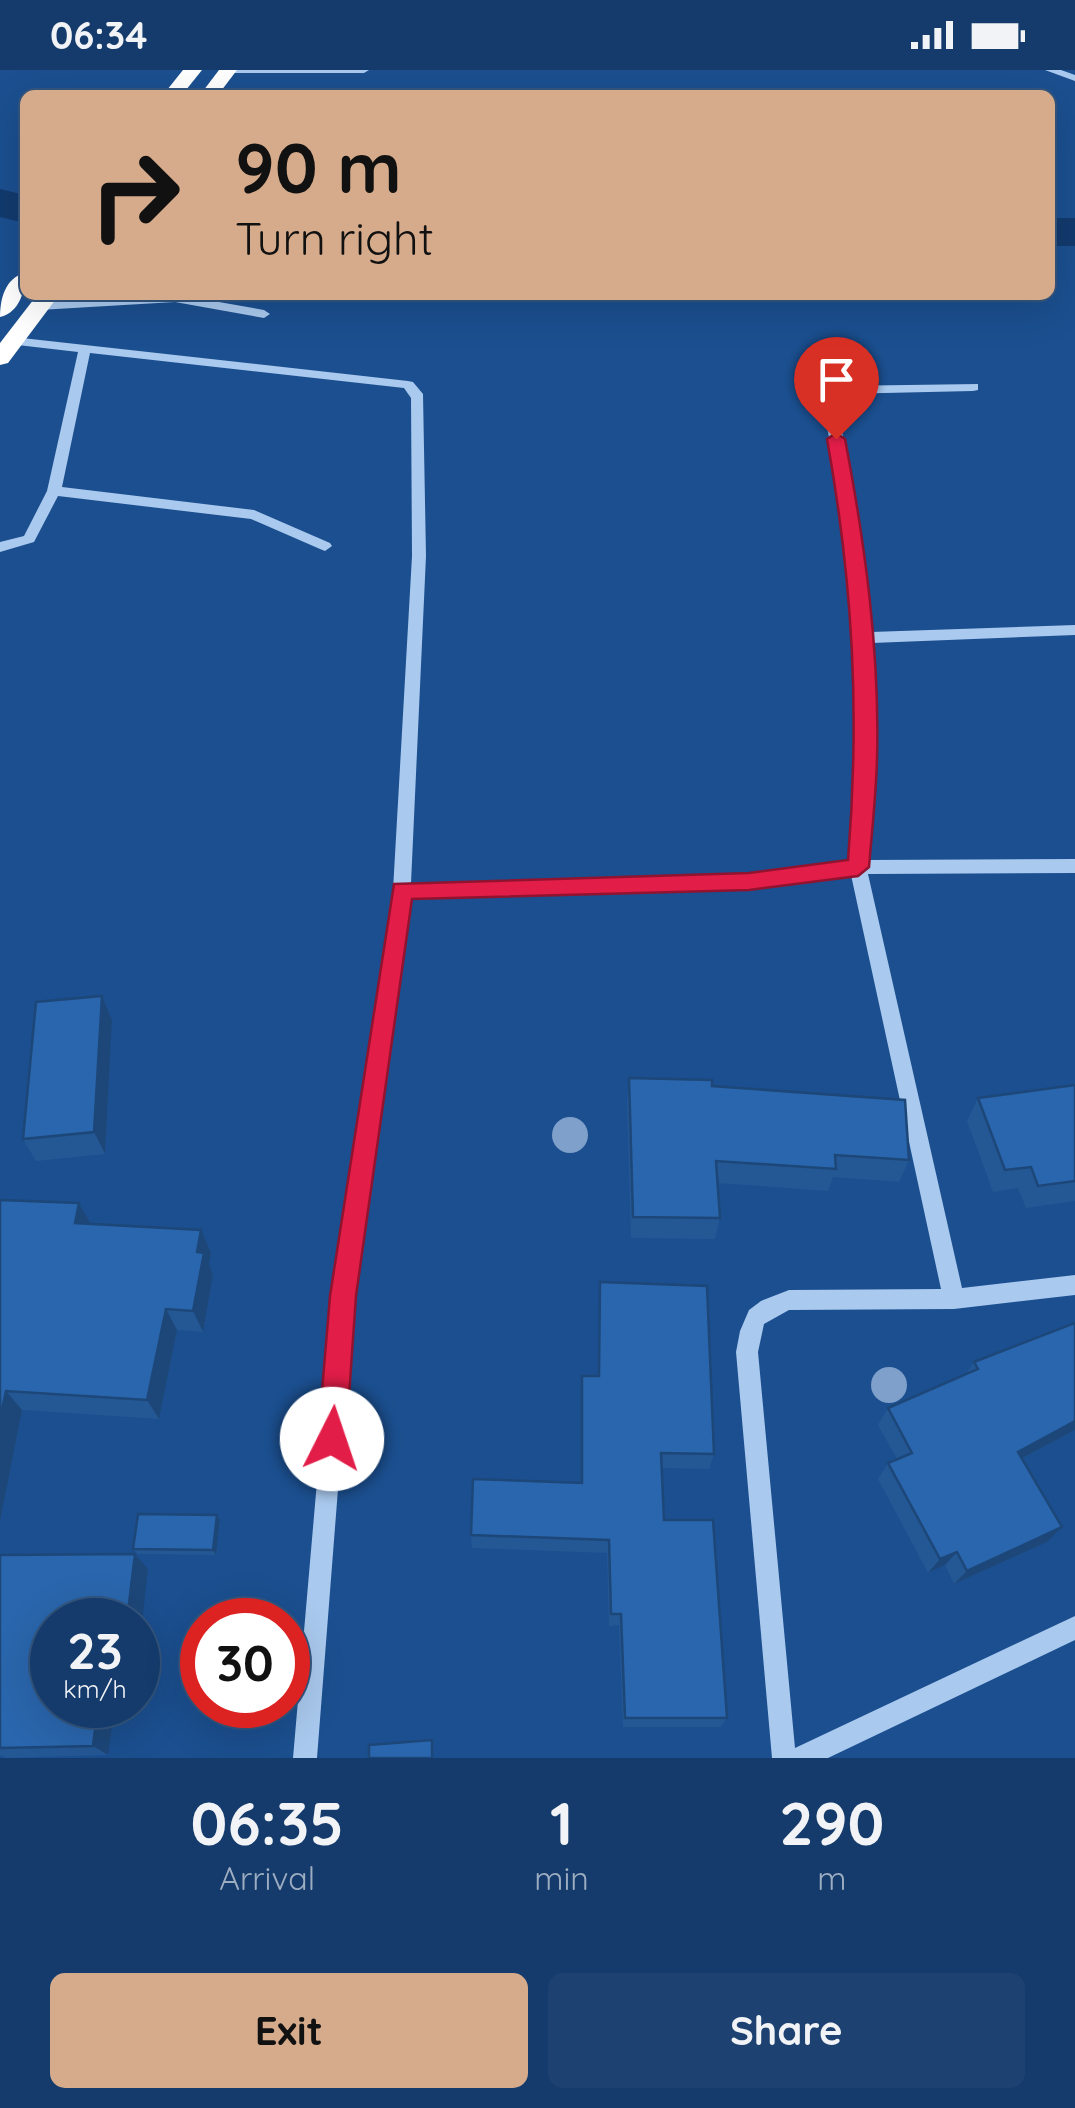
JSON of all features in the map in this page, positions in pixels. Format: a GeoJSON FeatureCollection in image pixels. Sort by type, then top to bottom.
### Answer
{"type":"FeatureCollection","features":[{"type":"Feature","properties":{"kind":"highway"},"geometry":{"type":"LineString","coordinates":[[176,90],[193,70]]}},
{"type":"Feature","properties":{"kind":"highway"},"geometry":{"type":"LineString","coordinates":[[213,90],[228,70]]}},
{"type":"Feature","properties":{"kind":"highway"},"geometry":{"type":"LineString","coordinates":[[0,311],[20,285]]}},
{"type":"Feature","properties":{"kind":"highway"},"geometry":{"type":"LineString","coordinates":[[6,349],[43,301]]}},
{"type":"Feature","properties":{"kind":"street"},"geometry":{"type":"LineString","coordinates":[[228,70],[364,70]]}},
{"type":"Feature","properties":{"kind":"street"},"geometry":{"type":"LineString","coordinates":[[1050,70],[1075,78]]}},
{"type":"Feature","properties":{"kind":"street"},"geometry":{"type":"LineString","coordinates":[[43,301],[87,300]]}},
{"type":"Feature","properties":{"kind":"street"},"geometry":{"type":"LineString","coordinates":[[186,300],[264,314]]}},
{"type":"Feature","properties":{"kind":"street"},"geometry":{"type":"LineString","coordinates":[[0,547],[29,539],[54,491],[85,348]]}},
{"type":"Feature","properties":{"kind":"street"},"geometry":{"type":"LineString","coordinates":[[6,349],[85,348],[392,383],[415,390],[419,556],[402,890],[343,1296],[305,1758]]}},
{"type":"Feature","properties":{"kind":"street"},"geometry":{"type":"LineString","coordinates":[[954,1300],[858,867],[866,758],[864,638],[850,518],[829,400],[836,390],[863,387],[973,387]]}},
{"type":"Feature","properties":{"kind":"street"},"geometry":{"type":"LineString","coordinates":[[54,491],[254,515],[325,546]]}},
{"type":"Feature","properties":{"kind":"street"},"geometry":{"type":"LineString","coordinates":[[864,638],[1075,630]]}},
{"type":"Feature","properties":{"kind":"street"},"geometry":{"type":"LineString","coordinates":[[402,890],[749,882],[858,867],[1075,866]]}},
{"type":"Feature","properties":{"kind":"street"},"geometry":{"type":"LineString","coordinates":[[784,1758],[747,1352],[750,1324],[764,1308],[789,1300],[954,1300],[1075,1285]]}},
{"type":"Feature","properties":{"kind":"street"},"geometry":{"type":"LineString","coordinates":[[800,1758],[1075,1628]]}},
{"type":"Feature","properties":{"kind":"building"},"geometry":{"type":"Polygon","coordinates":[[[102,996],[94,1132],[23,1139],[36,1002],[102,996]]]}},
{"type":"Feature","properties":{"kind":"building"},"geometry":{"type":"Polygon","coordinates":[[[629,1078],[712,1080],[712,1086],[905,1100],[909,1160],[835,1155],[836,1169],[716,1161],[720,1218],[633,1217],[629,1078]]]}},
{"type":"Feature","properties":{"kind":"building"},"geometry":{"type":"Polygon","coordinates":[[[1075,1085],[1075,1181],[1038,1186],[1031,1167],[1005,1170],[978,1098],[1075,1085]]]}},
{"type":"Feature","properties":{"kind":"building"},"geometry":{"type":"Polygon","coordinates":[[[0,1200],[79,1203],[75,1223],[201,1230],[197,1252],[204,1253],[193,1311],[166,1309],[147,1400],[6,1391],[0,1419],[0,1200]]]}},
{"type":"Feature","properties":{"kind":"building"},"geometry":{"type":"Polygon","coordinates":[[[600,1282],[707,1286],[714,1454],[661,1453],[664,1520],[713,1520],[727,1718],[625,1718],[621,1614],[611,1614],[609,1540],[471,1535],[473,1479],[582,1483],[582,1376],[599,1376],[600,1282]]]}},
{"type":"Feature","properties":{"kind":"building"},"geometry":{"type":"Polygon","coordinates":[[[1075,1323],[1075,1421],[1018,1452],[1062,1527],[967,1571],[957,1552],[940,1559],[888,1463],[912,1453],[888,1408],[978,1369],[974,1362],[1075,1323]]]}},
{"type":"Feature","properties":{"kind":"building"},"geometry":{"type":"Polygon","coordinates":[[[138,1514],[217,1515],[213,1550],[133,1549],[138,1514]]]}},
{"type":"Feature","properties":{"kind":"building"},"geometry":{"type":"Polygon","coordinates":[[[135,1554],[130,1598],[30,1598],[30,1728],[95,1728],[93,1746],[0,1748],[0,1555],[135,1554]]]}},
{"type":"Feature","properties":{"kind":"building"},"geometry":{"type":"Polygon","coordinates":[[[432,1740],[432,1758],[369,1758],[369,1745],[432,1740]]]}},
{"type":"Feature","properties":{"kind":"waterway"},"geometry":{"type":"LineString","coordinates":[[0,203],[20,208]]}},
{"type":"Feature","properties":{"kind":"waterway"},"geometry":{"type":"LineString","coordinates":[[1055,232],[1075,232]]}},
{"type":"Feature","properties":{"kind":"route"},"geometry":{"type":"LineString","coordinates":[[332,1439],[343,1296],[402,890],[749,882],[858,867],[866,758],[864,638],[836,439]]}}]}
